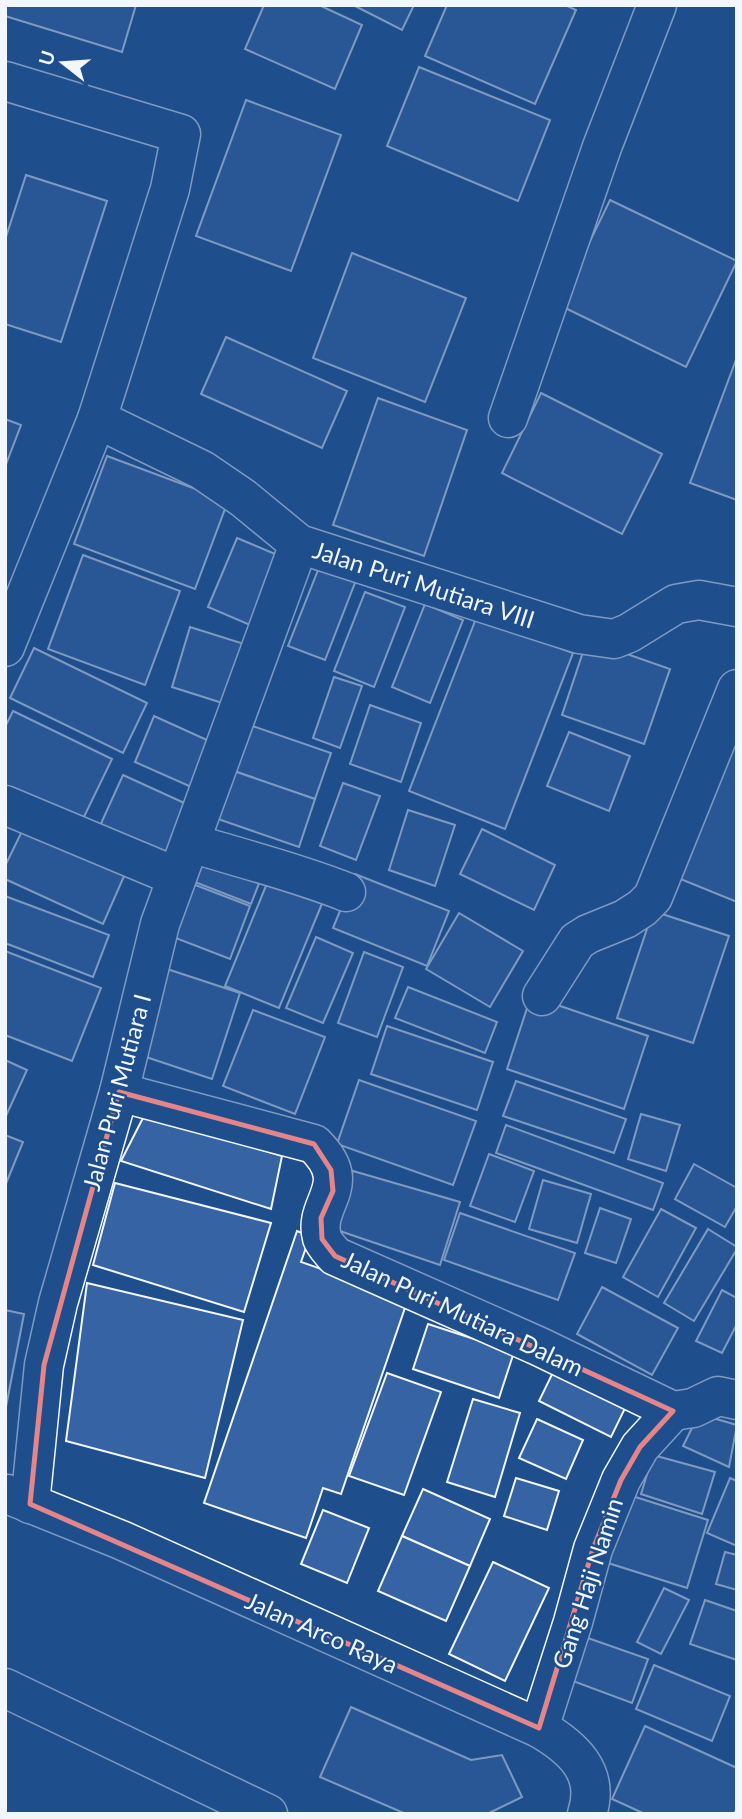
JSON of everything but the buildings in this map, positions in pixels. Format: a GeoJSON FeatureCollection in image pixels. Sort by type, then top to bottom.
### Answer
{"type":"FeatureCollection","features":[{"type":"Feature","properties":{"kind":"street"},"geometry":{"type":"LineString","coordinates":[[508,418],[602,147],[657,5]]}},
{"type":"Feature","properties":{"kind":"street"},"geometry":{"type":"LineString","coordinates":[[5,81],[181,134],[170,189],[97,419],[5,647]]}},
{"type":"Feature","properties":{"kind":"street","name":"Jalan Puri Mutiara VIII"},"geometry":{"type":"LineString","coordinates":[[97,419],[202,470],[243,498],[299,544],[579,634],[614,639],[629,633],[676,604],[699,600],[737,607]]}},
{"type":"Feature","properties":{"kind":"street","name":"Jalan Puri Mutiara I"},"geometry":{"type":"LineString","coordinates":[[18,1499],[58,1303],[118,1091],[160,924],[299,544]]}},
{"type":"Feature","properties":{"kind":"street"},"geometry":{"type":"LineString","coordinates":[[542,996],[577,941],[625,919],[653,897],[737,689]]}},
{"type":"Feature","properties":{"kind":"street"},"geometry":{"type":"LineString","coordinates":[[5,805],[177,877]]}},
{"type":"Feature","properties":{"kind":"street"},"geometry":{"type":"LineString","coordinates":[[191,843],[284,872],[309,877],[346,892]]}},
{"type":"Feature","properties":{"kind":"street","name":"Jalan Puri Mutiara Dalam"},"geometry":{"type":"LineString","coordinates":[[118,1091],[314,1144],[327,1157],[331,1170],[333,1191],[321,1218],[322,1239],[335,1256],[538,1346],[673,1412]]}},
{"type":"Feature","properties":{"kind":"street"},"geometry":{"type":"LineString","coordinates":[[673,1412],[693,1408],[718,1396],[737,1400]]}},
{"type":"Feature","properties":{"kind":"street","name":"Gang Haji Namin"},"geometry":{"type":"LineString","coordinates":[[539,1728],[593,1549],[621,1479],[639,1447],[673,1412]]}},
{"type":"Feature","properties":{"kind":"street","name":"Jalan Arco Raya"},"geometry":{"type":"LineString","coordinates":[[18,1499],[121,1540],[539,1728],[562,1741],[582,1762],[591,1787],[587,1814]]}},
{"type":"Feature","properties":{"kind":"street"},"geometry":{"type":"LineString","coordinates":[[5,1688],[268,1814]]}},
{"type":"Feature","properties":{"kind":"highlighted area"},"geometry":{"type":"Polygon","coordinates":[[[119,1092],[314,1144],[331,1170],[333,1191],[321,1218],[322,1239],[335,1256],[673,1411],[640,1447],[621,1480],[593,1549],[539,1728],[30,1504],[44,1365],[119,1092]]]}}]}
